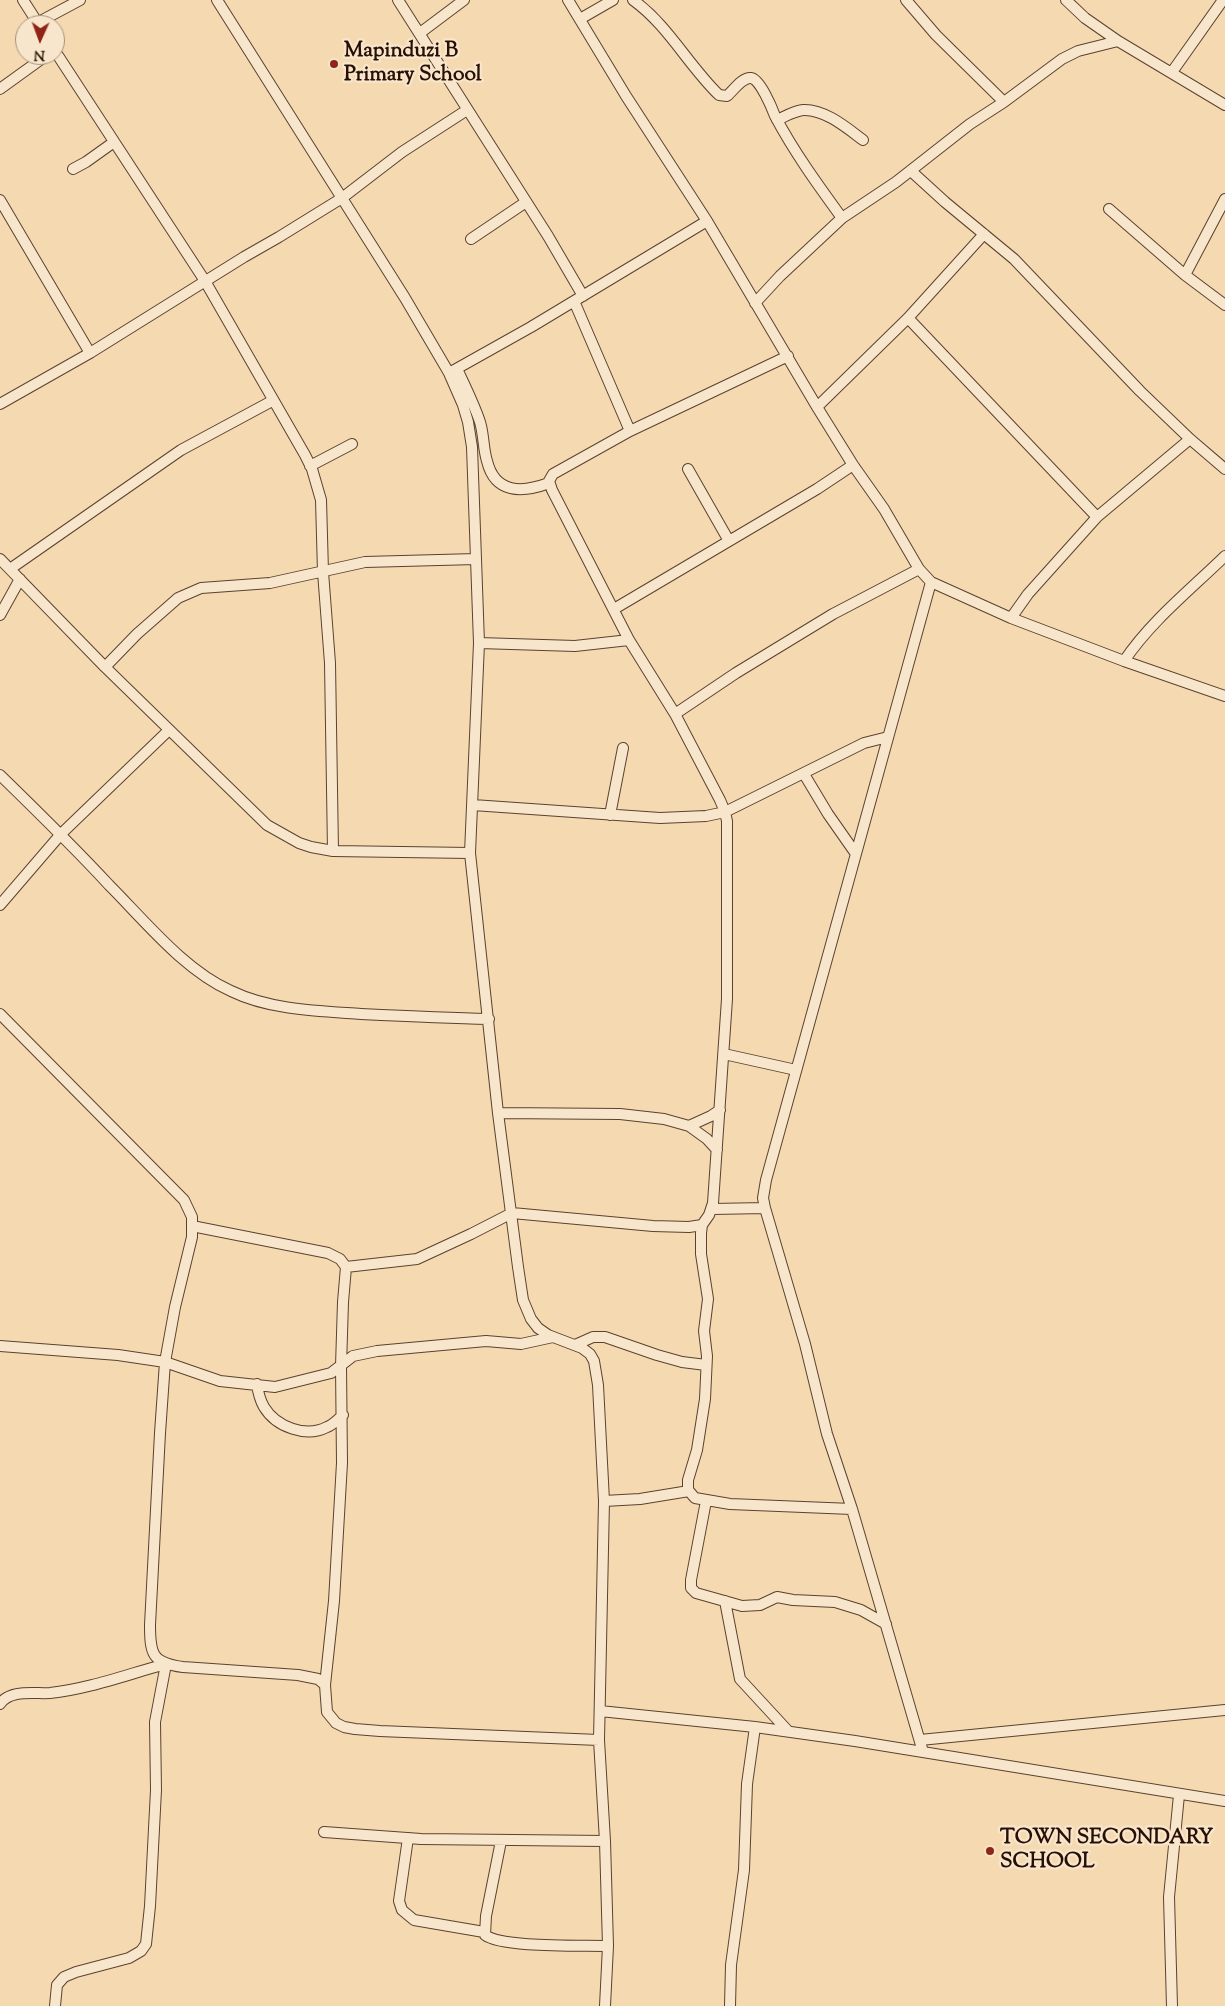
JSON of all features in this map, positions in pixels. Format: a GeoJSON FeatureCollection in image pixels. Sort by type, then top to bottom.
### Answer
{"type":"FeatureCollection","features":[{"type":"Feature","properties":{"kind":"street"},"geometry":{"type":"LineString","coordinates":[[23,0],[32,15]]}},
{"type":"Feature","properties":{"kind":"street"},"geometry":{"type":"LineString","coordinates":[[54,15],[80,0]]}},
{"type":"Feature","properties":{"kind":"street"},"geometry":{"type":"LineString","coordinates":[[217,0],[453,371],[480,422],[486,460],[494,476],[501,484],[513,489],[538,487],[549,483],[554,474],[630,431],[788,356]]}},
{"type":"Feature","properties":{"kind":"street"},"geometry":{"type":"LineString","coordinates":[[398,0],[526,202],[578,299],[630,431]]}},
{"type":"Feature","properties":{"kind":"street"},"geometry":{"type":"LineString","coordinates":[[420,33],[464,0]]}},
{"type":"Feature","properties":{"kind":"street"},"geometry":{"type":"LineString","coordinates":[[568,0],[626,96],[707,221],[853,465],[884,509],[919,570],[931,582],[1011,618],[1124,661],[1225,696]]}},
{"type":"Feature","properties":{"kind":"street"},"geometry":{"type":"LineString","coordinates":[[580,19],[613,0]]}},
{"type":"Feature","properties":{"kind":"street"},"geometry":{"type":"LineString","coordinates":[[633,0],[646,9],[719,95],[728,96],[748,78],[754,79],[765,94],[777,120],[814,180],[842,218]]}},
{"type":"Feature","properties":{"kind":"street"},"geometry":{"type":"LineString","coordinates":[[906,0],[936,34],[1004,102]]}},
{"type":"Feature","properties":{"kind":"street"},"geometry":{"type":"LineString","coordinates":[[1066,0],[1085,18],[1118,41],[1225,105]]}},
{"type":"Feature","properties":{"kind":"street"},"geometry":{"type":"LineString","coordinates":[[1172,72],[1223,0]]}},
{"type":"Feature","properties":{"kind":"street"},"geometry":{"type":"LineString","coordinates":[[755,303],[780,276],[842,218],[911,172],[970,124],[1004,102],[1062,59],[1078,51],[1118,41]]}},
{"type":"Feature","properties":{"kind":"street"},"geometry":{"type":"LineString","coordinates":[[0,89],[33,65]]}},
{"type":"Feature","properties":{"kind":"street"},"geometry":{"type":"LineString","coordinates":[[64,65],[205,281],[310,466],[321,500],[323,572],[330,663],[333,851]]}},
{"type":"Feature","properties":{"kind":"street"},"geometry":{"type":"LineString","coordinates":[[0,404],[90,353],[342,198],[402,152],[467,110]]}},
{"type":"Feature","properties":{"kind":"street"},"geometry":{"type":"LineString","coordinates":[[777,120],[795,112],[807,110],[835,120],[863,140]]}},
{"type":"Feature","properties":{"kind":"street"},"geometry":{"type":"LineString","coordinates":[[73,169],[114,142]]}},
{"type":"Feature","properties":{"kind":"street"},"geometry":{"type":"LineString","coordinates":[[911,172],[1014,259],[1140,391],[1190,439],[1224,466]]}},
{"type":"Feature","properties":{"kind":"street"},"geometry":{"type":"LineString","coordinates":[[1185,275],[1225,199]]}},
{"type":"Feature","properties":{"kind":"street"},"geometry":{"type":"LineString","coordinates":[[0,200],[90,353]]}},
{"type":"Feature","properties":{"kind":"street"},"geometry":{"type":"LineString","coordinates":[[471,239],[526,202]]}},
{"type":"Feature","properties":{"kind":"street"},"geometry":{"type":"LineString","coordinates":[[1109,209],[1185,275],[1225,305]]}},
{"type":"Feature","properties":{"kind":"street"},"geometry":{"type":"LineString","coordinates":[[453,371],[578,299],[707,221]]}},
{"type":"Feature","properties":{"kind":"street"},"geometry":{"type":"LineString","coordinates":[[818,407],[908,318],[984,234]]}},
{"type":"Feature","properties":{"kind":"street"},"geometry":{"type":"LineString","coordinates":[[908,318],[1097,517]]}},
{"type":"Feature","properties":{"kind":"street"},"geometry":{"type":"LineString","coordinates":[[453,371],[468,422],[472,447],[479,643],[470,853],[498,1113],[518,1267],[526,1310],[538,1328],[590,1354],[595,1367],[600,1409],[604,1501],[600,1598],[599,1740],[605,1841],[608,1946],[605,2006]]}},
{"type":"Feature","properties":{"kind":"street"},"geometry":{"type":"LineString","coordinates":[[10,569],[180,450],[272,401]]}},
{"type":"Feature","properties":{"kind":"street"},"geometry":{"type":"LineString","coordinates":[[1011,618],[1028,594],[1097,517],[1190,439]]}},
{"type":"Feature","properties":{"kind":"street"},"geometry":{"type":"LineString","coordinates":[[310,466],[352,444]]}},
{"type":"Feature","properties":{"kind":"street"},"geometry":{"type":"LineString","coordinates":[[614,609],[817,489],[853,465]]}},
{"type":"Feature","properties":{"kind":"street"},"geometry":{"type":"LineString","coordinates":[[688,469],[729,541]]}},
{"type":"Feature","properties":{"kind":"street"},"geometry":{"type":"LineString","coordinates":[[549,483],[629,640],[675,714],[725,812],[728,833],[728,999],[712,1209],[702,1225],[701,1254],[708,1300],[704,1331],[707,1351],[704,1407],[697,1450],[688,1480],[689,1491],[695,1498],[706,1501],[852,1509]]}},
{"type":"Feature","properties":{"kind":"street"},"geometry":{"type":"LineString","coordinates":[[1124,661],[1156,622],[1225,556]]}},
{"type":"Feature","properties":{"kind":"street"},"geometry":{"type":"LineString","coordinates":[[0,559],[105,667],[267,825],[299,843],[333,851],[470,853]]}},
{"type":"Feature","properties":{"kind":"street"},"geometry":{"type":"LineString","coordinates":[[105,667],[160,613],[188,592],[207,587],[270,583],[365,562],[476,560]]}},
{"type":"Feature","properties":{"kind":"street"},"geometry":{"type":"LineString","coordinates":[[675,714],[736,672],[833,614],[919,570]]}},
{"type":"Feature","properties":{"kind":"street"},"geometry":{"type":"LineString","coordinates":[[0,615],[20,579]]}},
{"type":"Feature","properties":{"kind":"street"},"geometry":{"type":"LineString","coordinates":[[923,1752],[852,1509],[826,1434],[805,1344],[763,1198],[766,1180],[796,1070],[931,582]]}},
{"type":"Feature","properties":{"kind":"street"},"geometry":{"type":"LineString","coordinates":[[479,643],[575,646],[629,640]]}},
{"type":"Feature","properties":{"kind":"street"},"geometry":{"type":"LineString","coordinates":[[0,905],[61,834],[169,730]]}},
{"type":"Feature","properties":{"kind":"street"},"geometry":{"type":"LineString","coordinates":[[473,805],[610,815],[706,816],[725,812],[864,743],[888,737]]}},
{"type":"Feature","properties":{"kind":"street"},"geometry":{"type":"LineString","coordinates":[[610,815],[623,748]]}},
{"type":"Feature","properties":{"kind":"street"},"geometry":{"type":"LineString","coordinates":[[804,774],[828,814],[856,854]]}},
{"type":"Feature","properties":{"kind":"street"},"geometry":{"type":"LineString","coordinates":[[0,775],[61,834],[175,951],[214,982],[231,992],[264,1002],[312,1010],[382,1015],[489,1018]]}},
{"type":"Feature","properties":{"kind":"street"},"geometry":{"type":"LineString","coordinates":[[0,1014],[184,1200],[192,1217],[192,1226],[165,1362],[150,1641],[154,1656],[166,1664],[183,1667],[298,1675],[318,1679],[325,1685]]}},
{"type":"Feature","properties":{"kind":"street"},"geometry":{"type":"LineString","coordinates":[[724,1054],[796,1070]]}},
{"type":"Feature","properties":{"kind":"street"},"geometry":{"type":"LineString","coordinates":[[689,1126],[720,1110]]}},
{"type":"Feature","properties":{"kind":"street"},"geometry":{"type":"LineString","coordinates":[[498,1113],[620,1114],[664,1119],[689,1126],[706,1138],[717,1150]]}},
{"type":"Feature","properties":{"kind":"street"},"geometry":{"type":"LineString","coordinates":[[712,1209],[765,1208]]}},
{"type":"Feature","properties":{"kind":"street"},"geometry":{"type":"LineString","coordinates":[[346,1267],[417,1259],[471,1234],[512,1212],[672,1227],[702,1225]]}},
{"type":"Feature","properties":{"kind":"street"},"geometry":{"type":"LineString","coordinates":[[192,1226],[328,1253],[340,1260],[346,1267],[341,1366],[342,1463],[334,1601],[325,1685],[327,1712],[331,1719],[344,1727],[380,1731],[599,1740]]}},
{"type":"Feature","properties":{"kind":"street"},"geometry":{"type":"LineString","coordinates":[[0,1346],[118,1355],[165,1362],[220,1381],[278,1386],[300,1379],[331,1373],[353,1356],[377,1351],[486,1342],[521,1344],[553,1337]]}},
{"type":"Feature","properties":{"kind":"street"},"geometry":{"type":"LineString","coordinates":[[575,1345],[593,1337],[605,1337],[657,1355],[690,1364],[706,1365]]}},
{"type":"Feature","properties":{"kind":"street"},"geometry":{"type":"LineString","coordinates":[[257,1384],[262,1403],[267,1412],[280,1423],[293,1429],[308,1431],[324,1429],[343,1415]]}},
{"type":"Feature","properties":{"kind":"street"},"geometry":{"type":"LineString","coordinates":[[604,1501],[640,1499],[689,1491]]}},
{"type":"Feature","properties":{"kind":"street"},"geometry":{"type":"LineString","coordinates":[[706,1501],[691,1587],[696,1593],[742,1606],[755,1606],[779,1597],[793,1600],[835,1602],[861,1610],[886,1624]]}},
{"type":"Feature","properties":{"kind":"street"},"geometry":{"type":"LineString","coordinates":[[725,1602],[740,1678],[788,1731]]}},
{"type":"Feature","properties":{"kind":"street"},"geometry":{"type":"LineString","coordinates":[[0,1704],[9,1696],[50,1693],[82,1687],[166,1664]]}},
{"type":"Feature","properties":{"kind":"street"},"geometry":{"type":"LineString","coordinates":[[56,2006],[57,1985],[64,1977],[129,1958],[141,1951],[146,1944],[150,1906],[156,1790],[155,1722],[166,1664]]}},
{"type":"Feature","properties":{"kind":"street"},"geometry":{"type":"LineString","coordinates":[[920,1740],[1225,1710]]}},
{"type":"Feature","properties":{"kind":"street"},"geometry":{"type":"LineString","coordinates":[[600,1711],[788,1731],[1225,1802]]}},
{"type":"Feature","properties":{"kind":"street"},"geometry":{"type":"LineString","coordinates":[[730,2006],[731,1965],[744,1870],[746,1784],[755,1727]]}},
{"type":"Feature","properties":{"kind":"street"},"geometry":{"type":"LineString","coordinates":[[1172,2006],[1168,1897],[1179,1794]]}},
{"type":"Feature","properties":{"kind":"street"},"geometry":{"type":"LineString","coordinates":[[324,1832],[408,1838],[502,1841],[605,1841]]}},
{"type":"Feature","properties":{"kind":"street"},"geometry":{"type":"LineString","coordinates":[[408,1838],[399,1901],[402,1910],[414,1920],[484,1932],[486,1936],[498,1941],[528,1944],[608,1946]]}},
{"type":"Feature","properties":{"kind":"street"},"geometry":{"type":"LineString","coordinates":[[484,1932],[488,1901],[502,1841]]}},
{"type":"Feature","properties":{"kind":"place","name":"Mapinduzi B Primary School"},"geometry":{"type":"Point","coordinates":[334,64]}},
{"type":"Feature","properties":{"kind":"place","name":"TOWN SECONDARY SCHOOL"},"geometry":{"type":"Point","coordinates":[990,1851]}}]}
